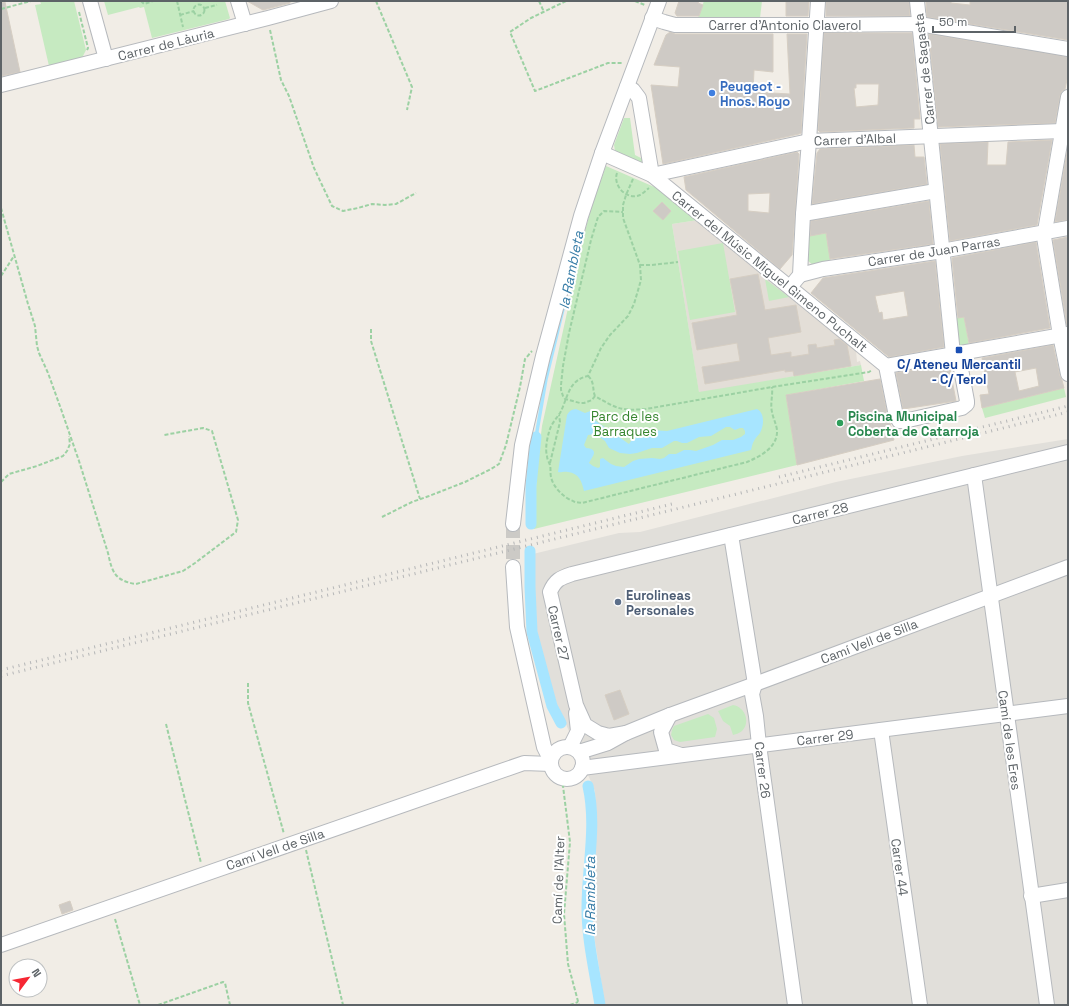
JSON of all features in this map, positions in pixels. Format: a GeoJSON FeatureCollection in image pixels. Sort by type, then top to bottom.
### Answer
{"type":"FeatureCollection","features":[{"type":"Feature","properties":{"kind":"street"},"geometry":{"type":"LineString","coordinates":[[238,1],[245,24]]}},
{"type":"Feature","properties":{"kind":"street","name":"Carrer de Làuria"},"geometry":{"type":"LineString","coordinates":[[1,85],[331,1]]}},
{"type":"Feature","properties":{"kind":"street"},"geometry":{"type":"LineString","coordinates":[[513,524],[522,445],[545,348],[582,213],[602,153],[659,1]]}},
{"type":"Feature","properties":{"kind":"street"},"geometry":{"type":"LineString","coordinates":[[790,287],[800,275],[818,1]]}},
{"type":"Feature","properties":{"kind":"street","name":"Carrer de Sagasta"},"geometry":{"type":"LineString","coordinates":[[880,366],[896,416],[899,421],[904,422],[965,406],[967,401],[956,353],[942,250],[917,1]]}},
{"type":"Feature","properties":{"kind":"street"},"geometry":{"type":"LineString","coordinates":[[84,4],[106,59]]}},
{"type":"Feature","properties":{"kind":"street","name":"Carrer d'Antonio Claverol"},"geometry":{"type":"LineString","coordinates":[[652,18],[675,25],[919,24],[1068,49]]}},
{"type":"Feature","properties":{"kind":"street"},"geometry":{"type":"LineString","coordinates":[[627,87],[633,90],[639,98],[651,180]]}},
{"type":"Feature","properties":{"kind":"street"},"geometry":{"type":"LineString","coordinates":[[1068,97],[1044,233],[1044,241],[1064,334],[1068,374]]}},
{"type":"Feature","properties":{"kind":"street","name":"Carrer d'Albal"},"geometry":{"type":"LineString","coordinates":[[651,180],[809,140],[1062,132]]}},
{"type":"Feature","properties":{"kind":"street","name":"Carrer del Músic Miguel Gimeno Puchalt"},"geometry":{"type":"LineString","coordinates":[[602,153],[651,180],[790,287],[880,366]]}},
{"type":"Feature","properties":{"kind":"street"},"geometry":{"type":"LineString","coordinates":[[803,214],[936,191]]}},
{"type":"Feature","properties":{"kind":"street","name":"Carrer de Juan Parras"},"geometry":{"type":"LineString","coordinates":[[800,275],[823,269],[1068,228]]}},
{"type":"Feature","properties":{"kind":"street"},"geometry":{"type":"LineString","coordinates":[[880,366],[1064,334]]}},
{"type":"Feature","properties":{"kind":"street","name":"Carrer 28"},"geometry":{"type":"LineString","coordinates":[[572,574],[1068,452]]}},
{"type":"Feature","properties":{"kind":"street","name":"Camí de les Eres"},"geometry":{"type":"LineString","coordinates":[[974,475],[1047,1005]]}},
{"type":"Feature","properties":{"kind":"street","name":"Carrer 26"},"geometry":{"type":"LineString","coordinates":[[731,535],[755,684],[752,694],[795,1005]]}},
{"type":"Feature","properties":{"kind":"street"},"geometry":{"type":"LineString","coordinates":[[513,567],[517,627],[539,728],[544,747],[555,773],[562,778],[567,779],[576,776],[582,768],[583,759],[571,748],[556,745],[548,740],[539,728]]}},
{"type":"Feature","properties":{"kind":"street","name":"Camí Vell de Silla"},"geometry":{"type":"LineString","coordinates":[[571,748],[608,743],[626,733],[670,715],[1068,567]]}},
{"type":"Feature","properties":{"kind":"street","name":"Carrer 27"},"geometry":{"type":"LineString","coordinates":[[571,748],[578,731],[576,704],[550,592],[553,584],[561,578],[572,574]]}},
{"type":"Feature","properties":{"kind":"street","name":"Carrer 27"},"geometry":{"type":"LineString","coordinates":[[576,704],[585,725],[591,730],[609,736],[626,733]]}},
{"type":"Feature","properties":{"kind":"street","name":"Carrer 29"},"geometry":{"type":"LineString","coordinates":[[582,768],[1068,706]]}},
{"type":"Feature","properties":{"kind":"street"},"geometry":{"type":"LineString","coordinates":[[670,715],[661,732],[666,750],[682,755]]}},
{"type":"Feature","properties":{"kind":"street","name":"Carrer 44"},"geometry":{"type":"LineString","coordinates":[[881,730],[920,1005]]}},
{"type":"Feature","properties":{"kind":"street"},"geometry":{"type":"LineString","coordinates":[[551,763],[552,756],[560,748],[571,748]]}},
{"type":"Feature","properties":{"kind":"street","name":"Camí Vell de Silla"},"geometry":{"type":"LineString","coordinates":[[1,945],[524,763],[551,763]]}},
{"type":"Feature","properties":{"kind":"street"},"geometry":{"type":"LineString","coordinates":[[1032,896],[1068,890]]}},
{"type":"Feature","properties":{"kind":"path"},"geometry":{"type":"LineString","coordinates":[[1,8],[31,1]]}},
{"type":"Feature","properties":{"kind":"path"},"geometry":{"type":"LineString","coordinates":[[141,1],[144,4],[153,1]]}},
{"type":"Feature","properties":{"kind":"path"},"geometry":{"type":"LineString","coordinates":[[177,1],[184,30]]}},
{"type":"Feature","properties":{"kind":"path"},"geometry":{"type":"LineString","coordinates":[[376,1],[412,87],[407,110]]}},
{"type":"Feature","properties":{"kind":"path"},"geometry":{"type":"LineString","coordinates":[[539,1],[544,12]]}},
{"type":"Feature","properties":{"kind":"path"},"geometry":{"type":"LineString","coordinates":[[566,1],[531,18],[510,32],[535,91],[608,63],[636,64]]}},
{"type":"Feature","properties":{"kind":"path"},"geometry":{"type":"LineString","coordinates":[[194,11],[197,3],[205,8]]}},
{"type":"Feature","properties":{"kind":"path"},"geometry":{"type":"LineString","coordinates":[[84,4],[88,48],[84,55]]}},
{"type":"Feature","properties":{"kind":"path"},"geometry":{"type":"LineString","coordinates":[[205,8],[218,5]]}},
{"type":"Feature","properties":{"kind":"path"},"geometry":{"type":"LineString","coordinates":[[194,11],[195,14],[201,15],[205,11],[205,8]]}},
{"type":"Feature","properties":{"kind":"path"},"geometry":{"type":"LineString","coordinates":[[180,15],[194,11]]}},
{"type":"Feature","properties":{"kind":"path"},"geometry":{"type":"LineString","coordinates":[[268,18],[281,80],[289,96],[314,168],[332,206],[343,211],[372,204],[396,204],[416,193]]}},
{"type":"Feature","properties":{"kind":"path"},"geometry":{"type":"LineString","coordinates":[[618,170],[616,176],[617,184],[626,194],[634,197],[646,190],[651,180]]}},
{"type":"Feature","properties":{"kind":"path"},"geometry":{"type":"LineString","coordinates":[[550,464],[546,451],[550,430],[565,399],[573,384],[588,376],[601,348],[610,335],[628,316],[634,304],[641,280],[640,265],[622,218],[623,204],[634,176]]}},
{"type":"Feature","properties":{"kind":"path"},"geometry":{"type":"LineString","coordinates":[[1,208],[35,326],[39,353],[48,372],[99,521],[111,565],[116,576],[122,580],[136,584],[183,571],[236,532],[238,520],[212,431],[203,428],[164,435]]}},
{"type":"Feature","properties":{"kind":"path"},"geometry":{"type":"LineString","coordinates":[[565,399],[561,390],[563,366],[570,326],[598,217],[604,211],[623,212]]}},
{"type":"Feature","properties":{"kind":"path"},"geometry":{"type":"LineString","coordinates":[[1,276],[14,256]]}},
{"type":"Feature","properties":{"kind":"path"},"geometry":{"type":"LineString","coordinates":[[640,265],[678,262]]}},
{"type":"Feature","properties":{"kind":"path"},"geometry":{"type":"LineString","coordinates":[[371,329],[371,342],[420,499]]}},
{"type":"Feature","properties":{"kind":"path"},"geometry":{"type":"LineString","coordinates":[[382,517],[412,502],[465,482],[499,464],[506,445],[525,359],[534,348],[545,348]]}},
{"type":"Feature","properties":{"kind":"path"},"geometry":{"type":"LineString","coordinates":[[588,376],[593,383],[595,396],[612,407],[632,410],[646,409],[869,372],[880,366]]}},
{"type":"Feature","properties":{"kind":"path"},"geometry":{"type":"LineString","coordinates":[[559,414],[560,422],[550,464],[550,477],[556,488],[565,496],[574,502],[582,502],[748,462],[765,453],[777,437],[772,412],[772,387]]}},
{"type":"Feature","properties":{"kind":"path"},"geometry":{"type":"LineString","coordinates":[[565,399],[584,403],[592,400],[595,396]]}},
{"type":"Feature","properties":{"kind":"path"},"geometry":{"type":"LineString","coordinates":[[1,482],[9,474],[37,466],[63,456],[67,452],[70,444],[68,431]]}},
{"type":"Feature","properties":{"kind":"path"},"geometry":{"type":"LineString","coordinates":[[1,479],[5,478]]}},
{"type":"Feature","properties":{"kind":"path"},"geometry":{"type":"LineString","coordinates":[[248,683],[248,703],[287,845]]}},
{"type":"Feature","properties":{"kind":"path"},"geometry":{"type":"LineString","coordinates":[[166,724],[204,874]]}},
{"type":"Feature","properties":{"kind":"path","name":"Camí de l'Alter"},"geometry":{"type":"LineString","coordinates":[[562,778],[570,842],[564,914],[568,964],[579,1005]]}},
{"type":"Feature","properties":{"kind":"path"},"geometry":{"type":"LineString","coordinates":[[303,839],[343,1005]]}},
{"type":"Feature","properties":{"kind":"path"},"geometry":{"type":"LineString","coordinates":[[111,906],[140,1005]]}},
{"type":"Feature","properties":{"kind":"path"},"geometry":{"type":"LineString","coordinates":[[158,1005],[223,982],[225,983],[230,1005]]}},
{"type":"Feature","properties":{"kind":"path"},"geometry":{"type":"LineString","coordinates":[[570,1005],[578,1002]]}},
{"type":"Feature","properties":{"kind":"shaded area"},"geometry":{"type":"Polygon","coordinates":[[[698,220],[856,350],[857,362],[860,361],[861,365],[699,393],[672,224],[698,220]]]}},
{"type":"Feature","properties":{"kind":"shaded area"},"geometry":{"type":"Polygon","coordinates":[[[1068,439],[1068,1005],[605,1005],[593,929],[592,906],[596,813],[595,791],[557,705],[539,642],[536,625],[535,597],[532,586],[533,554],[619,533],[640,532],[836,482],[962,456],[1068,439]]]}},
{"type":"Feature","properties":{"kind":"green space"},"geometry":{"type":"Polygon","coordinates":[[[40,1],[74,1],[86,50],[82,58],[49,66],[35,5],[41,4],[40,1]]]}},
{"type":"Feature","properties":{"kind":"green space"},"geometry":{"type":"Polygon","coordinates":[[[104,1],[225,1],[230,18],[152,38],[144,7],[108,15],[104,1]]]}},
{"type":"Feature","properties":{"kind":"green space"},"geometry":{"type":"Polygon","coordinates":[[[704,1],[762,1],[760,18],[698,18],[704,1]]]}},
{"type":"Feature","properties":{"kind":"green space"},"geometry":{"type":"Polygon","coordinates":[[[624,118],[630,118],[635,155],[647,161],[646,165],[615,151],[614,145],[624,118]]]}},
{"type":"Feature","properties":{"kind":"green space","name":"Parc de les Barraques"},"geometry":{"type":"Polygon","coordinates":[[[606,166],[659,189],[698,220],[672,224],[699,392],[861,365],[864,381],[786,395],[797,465],[534,529],[537,468],[542,426],[585,231],[592,205],[606,166]]]}},
{"type":"Feature","properties":{"kind":"green space"},"geometry":{"type":"Polygon","coordinates":[[[826,233],[831,263],[814,266],[807,260],[808,236],[826,233]]]}},
{"type":"Feature","properties":{"kind":"green space"},"geometry":{"type":"Polygon","coordinates":[[[723,243],[735,312],[690,320],[678,251],[723,243]]]}},
{"type":"Feature","properties":{"kind":"green space"},"geometry":{"type":"Polygon","coordinates":[[[765,279],[789,297],[769,301],[765,279]]]}},
{"type":"Feature","properties":{"kind":"green space"},"geometry":{"type":"Polygon","coordinates":[[[964,317],[969,345],[958,347],[955,318],[964,317]]]}},
{"type":"Feature","properties":{"kind":"green space"},"geometry":{"type":"Polygon","coordinates":[[[1064,388],[1066,397],[985,418],[982,408],[1064,388]]]}},
{"type":"Feature","properties":{"kind":"green space"},"geometry":{"type":"Polygon","coordinates":[[[733,705],[741,709],[745,715],[746,723],[742,731],[733,735],[730,726],[723,721],[718,711],[733,705]]]}},
{"type":"Feature","properties":{"kind":"green space"},"geometry":{"type":"Polygon","coordinates":[[[708,714],[714,718],[717,729],[715,737],[680,742],[674,740],[671,735],[674,726],[708,714]]]}},
{"type":"Feature","properties":{"kind":"water"},"geometry":{"type":"Polygon","coordinates":[[[575,409],[585,413],[593,410],[599,410],[593,419],[629,444],[637,432],[648,430],[667,431],[757,409],[763,417],[763,423],[760,433],[752,444],[751,450],[584,491],[581,481],[575,474],[558,472],[567,415],[571,410],[575,409]],[[726,427],[711,436],[699,437],[687,443],[674,441],[662,448],[652,448],[630,454],[620,453],[609,448],[605,441],[595,434],[588,435],[584,445],[586,448],[593,450],[594,452],[589,463],[593,466],[598,468],[600,467],[600,459],[603,458],[611,464],[624,467],[639,459],[660,459],[669,454],[676,454],[684,450],[696,451],[722,440],[733,440],[745,434],[743,428],[735,430],[730,427],[726,427]]]}},
{"type":"Feature","properties":{"kind":"building"},"geometry":{"type":"Polygon","coordinates":[[[247,1],[290,1],[290,3],[263,10],[247,1]]]}},
{"type":"Feature","properties":{"kind":"building"},"geometry":{"type":"Polygon","coordinates":[[[679,1],[699,1],[698,3],[703,5],[699,16],[677,16],[675,13],[679,1]]]}},
{"type":"Feature","properties":{"kind":"building"},"geometry":{"type":"Polygon","coordinates":[[[786,1],[809,1],[808,16],[786,16],[786,1]]]}},
{"type":"Feature","properties":{"kind":"building"},"geometry":{"type":"Polygon","coordinates":[[[826,1],[909,1],[910,16],[826,16],[826,1]]]}},
{"type":"Feature","properties":{"kind":"building"},"geometry":{"type":"Polygon","coordinates":[[[926,1],[951,1],[951,3],[970,5],[970,1],[1068,1],[1068,40],[927,17],[926,1]]]}},
{"type":"Feature","properties":{"kind":"building"},"geometry":{"type":"Polygon","coordinates":[[[5,2],[20,72],[1,76],[1,3],[5,2]]]}},
{"type":"Feature","properties":{"kind":"building"},"geometry":{"type":"Polygon","coordinates":[[[670,32],[675,34],[773,34],[773,72],[754,70],[753,92],[790,94],[787,34],[807,34],[801,133],[663,164],[651,85],[678,87],[680,67],[654,65],[666,35],[670,32]]]}},
{"type":"Feature","properties":{"kind":"building"},"geometry":{"type":"Polygon","coordinates":[[[824,33],[912,33],[920,119],[914,119],[914,128],[820,132],[818,130],[824,33]],[[856,84],[856,88],[854,88],[856,107],[878,105],[879,84],[856,84]]]}},
{"type":"Feature","properties":{"kind":"building"},"geometry":{"type":"Polygon","coordinates":[[[929,34],[1068,57],[1068,75],[1065,89],[1061,92],[1055,123],[938,127],[929,34]]]}},
{"type":"Feature","properties":{"kind":"building"},"geometry":{"type":"Polygon","coordinates":[[[1052,140],[1037,225],[950,241],[940,144],[988,142],[987,165],[1006,165],[1008,142],[1052,140]]]}},
{"type":"Feature","properties":{"kind":"building"},"geometry":{"type":"Polygon","coordinates":[[[914,145],[915,157],[924,157],[927,184],[812,204],[817,153],[820,149],[914,145]]]}},
{"type":"Feature","properties":{"kind":"building"},"geometry":{"type":"Polygon","coordinates":[[[1068,147],[1068,220],[1055,222],[1068,147]]]}},
{"type":"Feature","properties":{"kind":"building"},"geometry":{"type":"Polygon","coordinates":[[[797,152],[799,154],[792,255],[780,269],[686,190],[684,177],[797,152]],[[770,193],[748,194],[748,211],[769,213],[770,193]]]}},
{"type":"Feature","properties":{"kind":"building"},"geometry":{"type":"Polygon","coordinates":[[[929,201],[933,244],[830,259],[826,233],[810,236],[811,221],[929,201]]]}},
{"type":"Feature","properties":{"kind":"building"},"geometry":{"type":"Polygon","coordinates":[[[662,202],[671,211],[663,220],[653,211],[662,202]]]}},
{"type":"Feature","properties":{"kind":"building"},"geometry":{"type":"Polygon","coordinates":[[[1068,237],[1068,326],[1067,326],[1053,240],[1068,237]]]}},
{"type":"Feature","properties":{"kind":"building"},"geometry":{"type":"Polygon","coordinates":[[[1036,242],[1050,328],[969,343],[964,317],[958,318],[952,258],[1036,242]]]}},
{"type":"Feature","properties":{"kind":"building"},"geometry":{"type":"Polygon","coordinates":[[[935,261],[944,347],[889,357],[811,293],[823,278],[935,261]],[[904,291],[875,296],[879,313],[882,312],[883,320],[908,316],[904,291]]]}},
{"type":"Feature","properties":{"kind":"building"},"geometry":{"type":"Polygon","coordinates":[[[758,274],[765,310],[796,305],[801,332],[768,338],[771,355],[791,352],[791,357],[809,354],[808,345],[816,344],[817,348],[835,345],[834,340],[839,339],[847,345],[851,366],[794,376],[793,371],[785,372],[785,370],[705,384],[702,367],[740,361],[737,343],[697,350],[692,323],[737,315],[730,279],[758,274]]]}},
{"type":"Feature","properties":{"kind":"building"},"geometry":{"type":"Polygon","coordinates":[[[1053,345],[1064,388],[982,408],[980,395],[989,394],[982,358],[1053,345]],[[1036,368],[1015,372],[1019,391],[1039,386],[1036,368]]]}},
{"type":"Feature","properties":{"kind":"building"},"geometry":{"type":"Polygon","coordinates":[[[949,364],[956,401],[903,409],[896,373],[949,364]]]}},
{"type":"Feature","properties":{"kind":"building","name":"Piscina Municipal Coberta de Catarroja"},"geometry":{"type":"Polygon","coordinates":[[[880,379],[894,440],[797,465],[786,395],[880,379]]]}},
{"type":"Feature","properties":{"kind":"building"},"geometry":{"type":"Polygon","coordinates":[[[620,690],[629,714],[614,720],[605,695],[620,690]]]}},
{"type":"Feature","properties":{"kind":"building"},"geometry":{"type":"Polygon","coordinates":[[[70,901],[73,910],[62,914],[59,905],[70,901]]]}},
{"type":"Feature","properties":{"kind":"waterway","name":"la Rambleta"},"geometry":{"type":"LineString","coordinates":[[536,437],[546,379],[564,305]]}},
{"type":"Feature","properties":{"kind":"waterway","name":"la Rambleta"},"geometry":{"type":"LineString","coordinates":[[531,524],[531,486],[536,437]]}},
{"type":"Feature","properties":{"kind":"waterway","name":"la Rambleta"},"geometry":{"type":"LineString","coordinates":[[530,551],[532,632],[552,706],[561,723]]}},
{"type":"Feature","properties":{"kind":"waterway","name":"la Rambleta"},"geometry":{"type":"LineString","coordinates":[[588,786],[591,801],[592,831],[587,893],[587,920],[600,1005]]}},
{"type":"Feature","properties":{"kind":"tunnel"},"geometry":{"type":"LineString","coordinates":[[513,524],[513,567]]}},
{"type":"Feature","properties":{"kind":"railway"},"geometry":{"type":"LineString","coordinates":[[779,477],[1068,406]]}},
{"type":"Feature","properties":{"kind":"railway"},"geometry":{"type":"LineString","coordinates":[[1,676],[1068,412]]}},
{"type":"Feature","properties":{"kind":"railway"},"geometry":{"type":"LineString","coordinates":[[1,670],[676,503]]}},
{"type":"Feature","properties":{"kind":"place","name":"Peugeot - Hnos. Royo"},"geometry":{"type":"Point","coordinates":[712,93]}},
{"type":"Feature","properties":{"kind":"place","name":"C/ Ateneu Mercantil - C/ Terol"},"geometry":{"type":"Point","coordinates":[959,350]}},
{"type":"Feature","properties":{"kind":"place","name":"Piscina Municipal Coberta de Catarroja"},"geometry":{"type":"Point","coordinates":[840,423]}},
{"type":"Feature","properties":{"kind":"place","name":"Eurolineas Personales"},"geometry":{"type":"Point","coordinates":[618,602]}}]}
